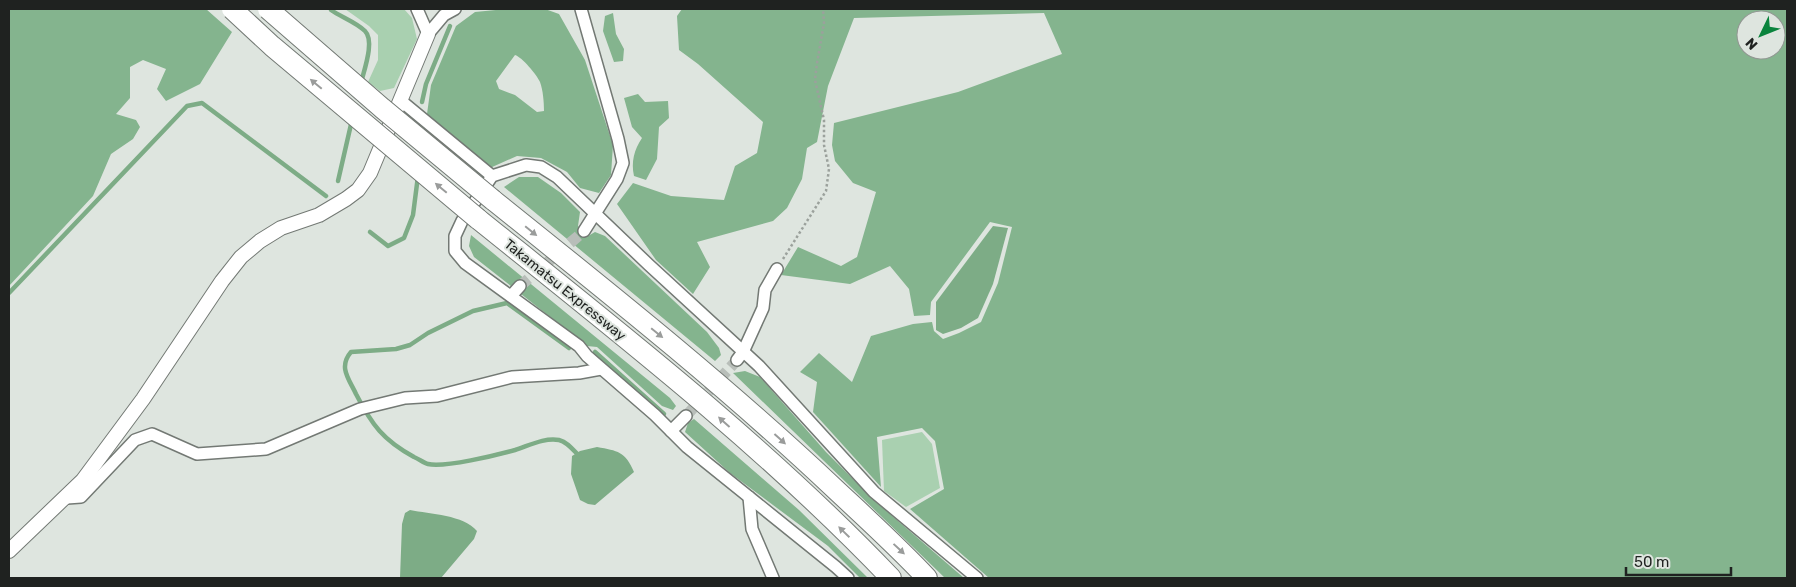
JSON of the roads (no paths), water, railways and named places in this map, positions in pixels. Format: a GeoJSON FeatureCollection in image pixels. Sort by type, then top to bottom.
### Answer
{"type":"FeatureCollection","features":[{"type":"Feature","properties":{"kind":"highway","name":"Takamatsu Expressway"},"geometry":{"type":"LineString","coordinates":[[232,9],[272,46],[478,219],[696,397],[793,483],[891,578]]}},
{"type":"Feature","properties":{"kind":"highway","name":"Takamatsu Expressway"},"geometry":{"type":"LineString","coordinates":[[268,9],[382,108],[717,382],[813,468],[905,554],[927,578]]}},
{"type":"Feature","properties":{"kind":"street"},"geometry":{"type":"LineString","coordinates":[[417,9],[428,34]]}},
{"type":"Feature","properties":{"kind":"street"},"geometry":{"type":"LineString","coordinates":[[9,551],[67,498],[83,480],[143,399],[222,280],[241,257],[260,241],[281,228],[319,215],[358,190],[370,173],[428,34],[444,15],[455,9]]}},
{"type":"Feature","properties":{"kind":"street"},"geometry":{"type":"LineString","coordinates":[[581,9],[623,163],[616,179],[584,231]]}},
{"type":"Feature","properties":{"kind":"street"},"geometry":{"type":"LineString","coordinates":[[400,100],[492,176]]}},
{"type":"Feature","properties":{"kind":"street"},"geometry":{"type":"LineString","coordinates":[[848,578],[687,447],[601,369],[579,346],[465,263],[455,251],[455,236],[462,221],[492,176],[526,165],[541,167],[557,177],[740,356],[759,366],[874,492],[977,578]]}},
{"type":"Feature","properties":{"kind":"street"},"geometry":{"type":"LineString","coordinates":[[740,356],[763,308],[765,290],[777,269]]}},
{"type":"Feature","properties":{"kind":"street"},"geometry":{"type":"LineString","coordinates":[[511,296],[520,286]]}},
{"type":"Feature","properties":{"kind":"street"},"geometry":{"type":"LineString","coordinates":[[67,498],[81,496],[135,440],[152,434],[197,454],[266,449],[362,409],[405,398],[437,396],[512,377],[579,373],[601,369]]}},
{"type":"Feature","properties":{"kind":"street"},"geometry":{"type":"LineString","coordinates":[[671,431],[686,416]]}},
{"type":"Feature","properties":{"kind":"street"},"geometry":{"type":"LineString","coordinates":[[750,497],[752,529],[774,578]]}},
{"type":"Feature","properties":{"kind":"waterway"},"geometry":{"type":"LineString","coordinates":[[332,9],[353,22],[365,31],[368,36],[368,56],[361,83]]}},
{"type":"Feature","properties":{"kind":"waterway"},"geometry":{"type":"LineString","coordinates":[[422,102],[426,84],[450,26]]}},
{"type":"Feature","properties":{"kind":"waterway"},"geometry":{"type":"LineString","coordinates":[[9,293],[187,106],[202,103],[326,196]]}},
{"type":"Feature","properties":{"kind":"waterway"},"geometry":{"type":"LineString","coordinates":[[338,181],[352,120]]}},
{"type":"Feature","properties":{"kind":"waterway"},"geometry":{"type":"LineString","coordinates":[[370,232],[388,246],[404,238],[413,215],[418,176]]}},
{"type":"Feature","properties":{"kind":"waterway"},"geometry":{"type":"LineString","coordinates":[[569,348],[507,303],[473,311],[428,333],[410,345],[396,349],[351,352],[347,357],[345,368],[362,405],[379,431],[403,451],[426,463],[436,465],[471,460],[554,439],[571,447],[580,457]]}},
{"type":"Feature","properties":{"kind":"waterway"},"geometry":{"type":"LineString","coordinates":[[595,352],[664,414]]}},
{"type":"Feature","properties":{"kind":"tunnel"},"geometry":{"type":"LineString","coordinates":[[520,286],[584,231]]}},
{"type":"Feature","properties":{"kind":"tunnel"},"geometry":{"type":"LineString","coordinates":[[686,416],[737,360]]}}]}
